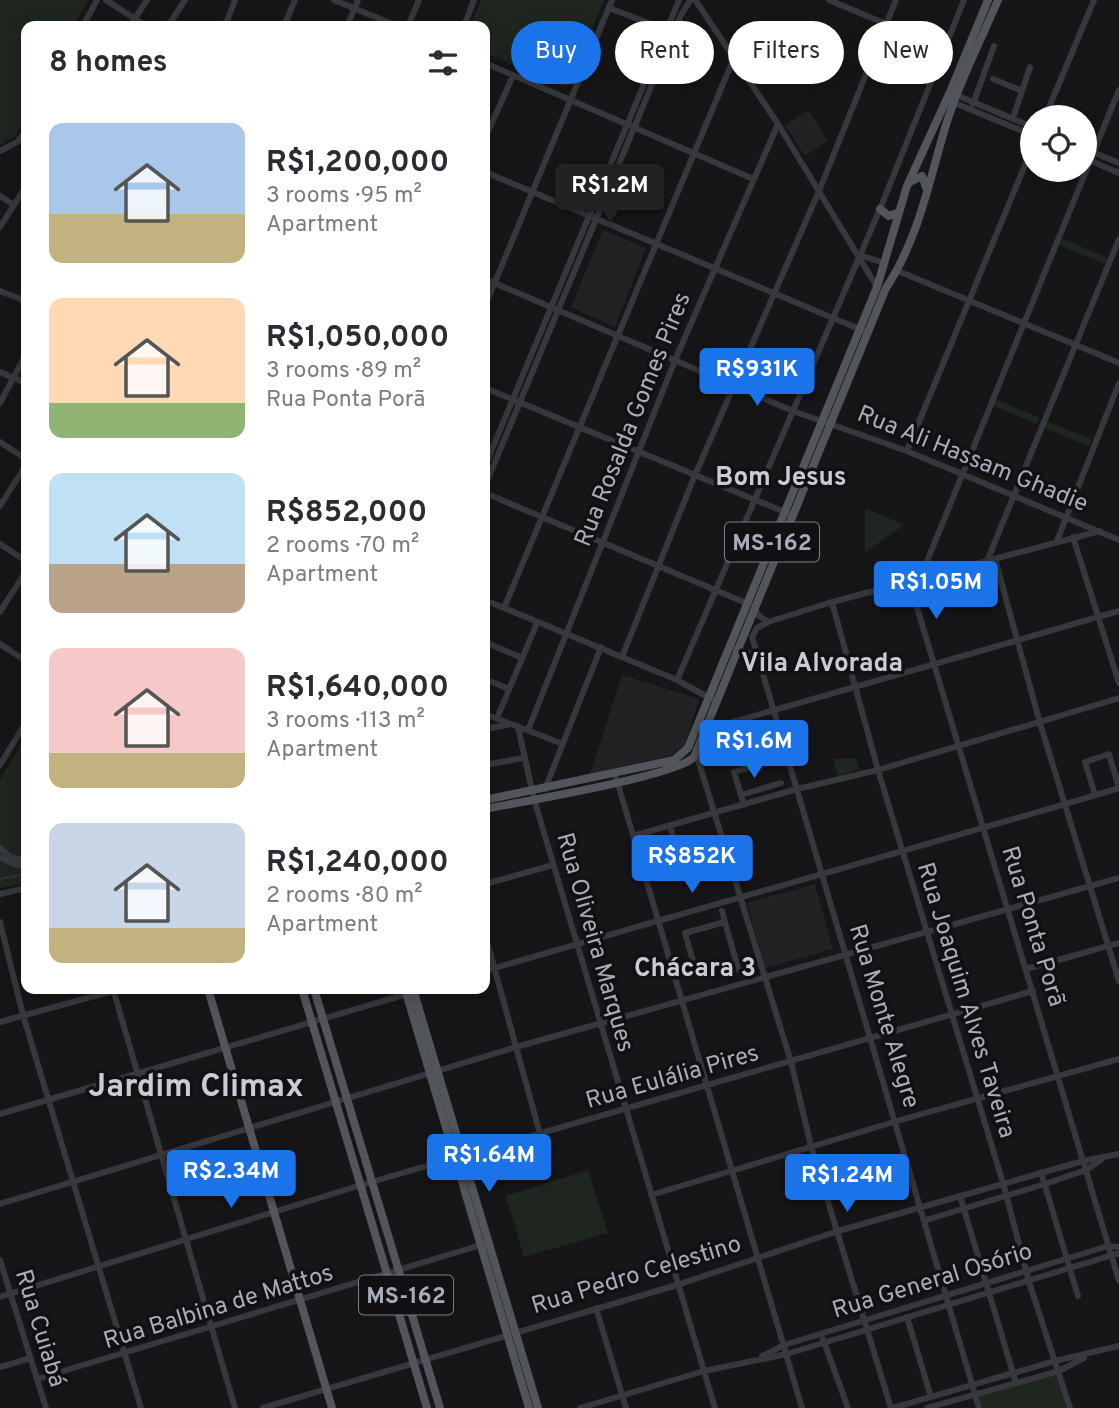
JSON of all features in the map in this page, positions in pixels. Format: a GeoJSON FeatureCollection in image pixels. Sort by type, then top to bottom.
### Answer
{"type":"FeatureCollection","features":[{"type":"Feature","properties":{"kind":"main road","name":"MS-162"},"geometry":{"type":"LineString","coordinates":[[788,514],[820,418],[886,288],[901,272],[928,193],[952,97],[988,0]]}},
{"type":"Feature","properties":{"kind":"main road","name":"MS-162"},"geometry":{"type":"LineString","coordinates":[[490,800],[535,796],[545,788],[616,778],[683,755],[712,699],[788,514],[831,422],[864,331],[881,262],[907,186],[998,0]]}},
{"type":"Feature","properties":{"kind":"main road"},"geometry":{"type":"LineString","coordinates":[[907,186],[913,178],[922,176],[928,193]]}},
{"type":"Feature","properties":{"kind":"main road"},"geometry":{"type":"LineString","coordinates":[[880,209],[888,216],[897,213]]}},
{"type":"Feature","properties":{"kind":"main road"},"geometry":{"type":"LineString","coordinates":[[881,262],[887,268],[901,272]]}},
{"type":"Feature","properties":{"kind":"main road","name":"MS-162"},"geometry":{"type":"LineString","coordinates":[[490,808],[685,764],[695,755],[712,714],[712,699]]}},
{"type":"Feature","properties":{"kind":"main road"},"geometry":{"type":"LineString","coordinates":[[210,994],[251,1126],[332,1408]]}},
{"type":"Feature","properties":{"kind":"main road","name":"MS-162"},"geometry":{"type":"LineString","coordinates":[[304,994],[427,1408]]}},
{"type":"Feature","properties":{"kind":"main road","name":"MS-162"},"geometry":{"type":"LineString","coordinates":[[316,994],[440,1408]]}},
{"type":"Feature","properties":{"kind":"main road"},"geometry":{"type":"LineString","coordinates":[[411,994],[511,1333],[529,1408]]}},
{"type":"Feature","properties":{"kind":"main road"},"geometry":{"type":"LineString","coordinates":[[511,1333],[538,1408]]}},
{"type":"Feature","properties":{"kind":"street"},"geometry":{"type":"LineString","coordinates":[[86,21],[97,0]]}},
{"type":"Feature","properties":{"kind":"street"},"geometry":{"type":"LineString","coordinates":[[106,0],[130,21]]}},
{"type":"Feature","properties":{"kind":"street"},"geometry":{"type":"LineString","coordinates":[[133,21],[147,0]]}},
{"type":"Feature","properties":{"kind":"street"},"geometry":{"type":"LineString","coordinates":[[172,21],[185,0]]}},
{"type":"Feature","properties":{"kind":"street"},"geometry":{"type":"LineString","coordinates":[[227,21],[235,0]]}},
{"type":"Feature","properties":{"kind":"street"},"geometry":{"type":"LineString","coordinates":[[286,21],[295,0]]}},
{"type":"Feature","properties":{"kind":"street"},"geometry":{"type":"LineString","coordinates":[[334,0],[385,21]]}},
{"type":"Feature","properties":{"kind":"street"},"geometry":{"type":"LineString","coordinates":[[349,21],[358,0]]}},
{"type":"Feature","properties":{"kind":"street"},"geometry":{"type":"LineString","coordinates":[[410,21],[419,0]]}},
{"type":"Feature","properties":{"kind":"street"},"geometry":{"type":"LineString","coordinates":[[466,21],[474,0]]}},
{"type":"Feature","properties":{"kind":"street"},"geometry":{"type":"LineString","coordinates":[[490,293],[612,0]]}},
{"type":"Feature","properties":{"kind":"street"},"geometry":{"type":"LineString","coordinates":[[673,21],[679,0]]}},
{"type":"Feature","properties":{"kind":"street"},"geometry":{"type":"LineString","coordinates":[[677,21],[693,0],[728,52]]}},
{"type":"Feature","properties":{"kind":"street"},"geometry":{"type":"LineString","coordinates":[[829,0],[879,21]]}},
{"type":"Feature","properties":{"kind":"street"},"geometry":{"type":"LineString","coordinates":[[887,21],[896,0]]}},
{"type":"Feature","properties":{"kind":"street"},"geometry":{"type":"LineString","coordinates":[[677,680],[880,209],[964,0]]}},
{"type":"Feature","properties":{"kind":"street"},"geometry":{"type":"LineString","coordinates":[[1050,105],[1094,0]]}},
{"type":"Feature","properties":{"kind":"street"},"geometry":{"type":"LineString","coordinates":[[609,8],[643,21]]}},
{"type":"Feature","properties":{"kind":"street"},"geometry":{"type":"LineString","coordinates":[[972,106],[994,47]]}},
{"type":"Feature","properties":{"kind":"street"},"geometry":{"type":"LineString","coordinates":[[490,65],[511,74]]}},
{"type":"Feature","properties":{"kind":"street"},"geometry":{"type":"LineString","coordinates":[[1013,118],[1020,90],[1030,67]]}},
{"type":"Feature","properties":{"kind":"street"},"geometry":{"type":"LineString","coordinates":[[504,608],[728,72]]}},
{"type":"Feature","properties":{"kind":"street"},"geometry":{"type":"LineString","coordinates":[[993,79],[1020,90]]}},
{"type":"Feature","properties":{"kind":"street"},"geometry":{"type":"LineString","coordinates":[[490,127],[511,80]]}},
{"type":"Feature","properties":{"kind":"street"},"geometry":{"type":"LineString","coordinates":[[534,84],[751,178]]}},
{"type":"Feature","properties":{"kind":"street"},"geometry":{"type":"LineString","coordinates":[[490,454],[589,215],[648,84]]}},
{"type":"Feature","properties":{"kind":"street"},"geometry":{"type":"LineString","coordinates":[[750,84],[778,124],[877,287]]}},
{"type":"Feature","properties":{"kind":"street"},"geometry":{"type":"LineString","coordinates":[[622,657],[695,475],[819,191],[862,84]]}},
{"type":"Feature","properties":{"kind":"street"},"geometry":{"type":"LineString","coordinates":[[1097,135],[1119,90]]}},
{"type":"Feature","properties":{"kind":"street"},"geometry":{"type":"LineString","coordinates":[[952,97],[1020,129]]}},
{"type":"Feature","properties":{"kind":"street"},"geometry":{"type":"LineString","coordinates":[[972,106],[1020,121]]}},
{"type":"Feature","properties":{"kind":"street"},"geometry":{"type":"LineString","coordinates":[[490,474],[598,219],[631,124]]}},
{"type":"Feature","properties":{"kind":"street","name":"Rua Rosalda Gomes Pires"},"geometry":{"type":"LineString","coordinates":[[528,730],[676,358],[751,178],[778,124]]}},
{"type":"Feature","properties":{"kind":"street"},"geometry":{"type":"LineString","coordinates":[[0,151],[21,137]]}},
{"type":"Feature","properties":{"kind":"street"},"geometry":{"type":"LineString","coordinates":[[1097,154],[1119,163]]}},
{"type":"Feature","properties":{"kind":"street"},"geometry":{"type":"LineString","coordinates":[[1097,163],[1119,173]]}},
{"type":"Feature","properties":{"kind":"street"},"geometry":{"type":"LineString","coordinates":[[490,174],[864,331]]}},
{"type":"Feature","properties":{"kind":"street"},"geometry":{"type":"LineString","coordinates":[[907,451],[1020,178]]}},
{"type":"Feature","properties":{"kind":"street"},"geometry":{"type":"LineString","coordinates":[[919,581],[1078,182]]}},
{"type":"Feature","properties":{"kind":"street"},"geometry":{"type":"LineString","coordinates":[[0,227],[21,194]]}},
{"type":"Feature","properties":{"kind":"street"},"geometry":{"type":"LineString","coordinates":[[0,196],[14,205]]}},
{"type":"Feature","properties":{"kind":"street"},"geometry":{"type":"LineString","coordinates":[[1119,239],[1012,496],[991,560],[1119,981]]}},
{"type":"Feature","properties":{"kind":"street"},"geometry":{"type":"LineString","coordinates":[[859,256],[881,262]]}},
{"type":"Feature","properties":{"kind":"street"},"geometry":{"type":"LineString","coordinates":[[901,272],[1024,321],[1119,363]]}},
{"type":"Feature","properties":{"kind":"street","name":"Rua Ali Hassam Ghadie"},"geometry":{"type":"LineString","coordinates":[[490,281],[735,383],[793,411],[820,418],[907,451],[1119,539]]}},
{"type":"Feature","properties":{"kind":"street"},"geometry":{"type":"LineString","coordinates":[[0,291],[21,299]]}},
{"type":"Feature","properties":{"kind":"street"},"geometry":{"type":"LineString","coordinates":[[0,403],[21,365]]}},
{"type":"Feature","properties":{"kind":"street"},"geometry":{"type":"LineString","coordinates":[[0,372],[21,381]]}},
{"type":"Feature","properties":{"kind":"street"},"geometry":{"type":"LineString","coordinates":[[1057,541],[1119,383]]}},
{"type":"Feature","properties":{"kind":"street"},"geometry":{"type":"LineString","coordinates":[[490,390],[755,498],[788,514]]}},
{"type":"Feature","properties":{"kind":"street"},"geometry":{"type":"LineString","coordinates":[[0,442],[21,456]]}},
{"type":"Feature","properties":{"kind":"street"},"geometry":{"type":"LineString","coordinates":[[0,506],[21,473]]}},
{"type":"Feature","properties":{"kind":"street"},"geometry":{"type":"LineString","coordinates":[[490,496],[750,604],[758,615],[768,622]]}},
{"type":"Feature","properties":{"kind":"street"},"geometry":{"type":"LineString","coordinates":[[733,647],[756,656],[753,632],[768,622],[832,602],[910,584],[1100,531]]}},
{"type":"Feature","properties":{"kind":"street"},"geometry":{"type":"LineString","coordinates":[[1073,537],[1119,684]]}},
{"type":"Feature","properties":{"kind":"street"},"geometry":{"type":"LineString","coordinates":[[0,544],[21,558]]}},
{"type":"Feature","properties":{"kind":"street"},"geometry":{"type":"LineString","coordinates":[[0,612],[21,579]]}},
{"type":"Feature","properties":{"kind":"street","name":"Rua Ponta Porã"},"geometry":{"type":"LineString","coordinates":[[910,584],[1119,1281]]}},
{"type":"Feature","properties":{"kind":"street"},"geometry":{"type":"LineString","coordinates":[[490,602],[537,624],[566,633],[677,680],[712,699]]}},
{"type":"Feature","properties":{"kind":"street","name":"Rua Joaquim Alves Taveira"},"geometry":{"type":"LineString","coordinates":[[832,602],[878,770],[1003,1184],[1029,1282],[1070,1408]]}},
{"type":"Feature","properties":{"kind":"street"},"geometry":{"type":"LineString","coordinates":[[705,730],[1119,611]]}},
{"type":"Feature","properties":{"kind":"street"},"geometry":{"type":"LineString","coordinates":[[497,718],[537,624]]}},
{"type":"Feature","properties":{"kind":"street"},"geometry":{"type":"LineString","coordinates":[[0,644],[21,658]]}},
{"type":"Feature","properties":{"kind":"street"},"geometry":{"type":"LineString","coordinates":[[490,644],[522,658]]}},
{"type":"Feature","properties":{"kind":"street"},"geometry":{"type":"LineString","coordinates":[[545,788],[601,647]]}},
{"type":"Feature","properties":{"kind":"street","name":"Rua Monte Alegre"},"geometry":{"type":"LineString","coordinates":[[756,656],[897,1121],[979,1408]]}},
{"type":"Feature","properties":{"kind":"street"},"geometry":{"type":"LineString","coordinates":[[490,680],[509,689]]}},
{"type":"Feature","properties":{"kind":"street"},"geometry":{"type":"LineString","coordinates":[[634,836],[797,789],[878,770],[1119,698]]}},
{"type":"Feature","properties":{"kind":"street"},"geometry":{"type":"LineString","coordinates":[[712,714],[719,723],[726,723]]}},
{"type":"Feature","properties":{"kind":"street"},"geometry":{"type":"LineString","coordinates":[[490,715],[507,725]]}},
{"type":"Feature","properties":{"kind":"street"},"geometry":{"type":"LineString","coordinates":[[490,728],[507,725],[518,727],[563,744]]}},
{"type":"Feature","properties":{"kind":"street","name":"Rua Oliveira Marques"},"geometry":{"type":"LineString","coordinates":[[518,727],[523,758],[553,865],[715,1408]]}},
{"type":"Feature","properties":{"kind":"street"},"geometry":{"type":"LineString","coordinates":[[0,765],[21,730]]}},
{"type":"Feature","properties":{"kind":"street"},"geometry":{"type":"LineString","coordinates":[[0,748],[7,753]]}},
{"type":"Feature","properties":{"kind":"street"},"geometry":{"type":"LineString","coordinates":[[490,970],[658,918],[903,853],[1119,788],[1109,754],[1085,762],[1095,795]]}},
{"type":"Feature","properties":{"kind":"street"},"geometry":{"type":"LineString","coordinates":[[695,755],[741,896],[791,1062],[811,1146],[892,1408],[1055,1361],[1119,1346]]}},
{"type":"Feature","properties":{"kind":"street"},"geometry":{"type":"LineString","coordinates":[[490,764],[523,758]]}},
{"type":"Feature","properties":{"kind":"street"},"geometry":{"type":"LineString","coordinates":[[744,805],[734,772],[774,760]]}},
{"type":"Feature","properties":{"kind":"street"},"geometry":{"type":"LineString","coordinates":[[616,778],[802,1408]]}},
{"type":"Feature","properties":{"kind":"street"},"geometry":{"type":"LineString","coordinates":[[741,795],[781,783]]}},
{"type":"Feature","properties":{"kind":"street"},"geometry":{"type":"LineString","coordinates":[[670,826],[682,867]]}},
{"type":"Feature","properties":{"kind":"street"},"geometry":{"type":"LineString","coordinates":[[0,848],[10,857],[21,861]]}},
{"type":"Feature","properties":{"kind":"street"},"geometry":{"type":"LineString","coordinates":[[0,857],[16,865],[21,864]]}},
{"type":"Feature","properties":{"kind":"street"},"geometry":{"type":"LineString","coordinates":[[490,883],[553,865]]}},
{"type":"Feature","properties":{"kind":"street"},"geometry":{"type":"LineString","coordinates":[[0,1204],[516,1047],[1119,878]]}},
{"type":"Feature","properties":{"kind":"street"},"geometry":{"type":"LineString","coordinates":[[0,894],[21,889]]}},
{"type":"Feature","properties":{"kind":"street"},"geometry":{"type":"LineString","coordinates":[[722,911],[736,962],[740,971],[747,971]]}},
{"type":"Feature","properties":{"kind":"street"},"geometry":{"type":"LineString","coordinates":[[0,922],[23,1015],[141,1408]]}},
{"type":"Feature","properties":{"kind":"street"},"geometry":{"type":"LineString","coordinates":[[674,974],[695,968],[682,934],[725,922]]}},
{"type":"Feature","properties":{"kind":"street"},"geometry":{"type":"LineString","coordinates":[[1026,969],[1119,943]]}},
{"type":"Feature","properties":{"kind":"street"},"geometry":{"type":"LineString","coordinates":[[0,944],[9,962]]}},
{"type":"Feature","properties":{"kind":"street"},"geometry":{"type":"LineString","coordinates":[[490,951],[540,1134]]}},
{"type":"Feature","properties":{"kind":"street"},"geometry":{"type":"LineString","coordinates":[[720,968],[736,962]]}},
{"type":"Feature","properties":{"kind":"street","name":"Rua Eulália Pires"},"geometry":{"type":"LineString","coordinates":[[0,1297],[361,1185],[872,1040],[1033,991]]}},
{"type":"Feature","properties":{"kind":"street"},"geometry":{"type":"LineString","coordinates":[[0,1022],[98,994]]}},
{"type":"Feature","properties":{"kind":"street"},"geometry":{"type":"LineString","coordinates":[[117,994],[235,1408]]}},
{"type":"Feature","properties":{"kind":"street"},"geometry":{"type":"LineString","coordinates":[[0,1114],[400,994]]}},
{"type":"Feature","properties":{"kind":"street"},"geometry":{"type":"LineString","coordinates":[[651,1195],[897,1121],[1119,1059]]}},
{"type":"Feature","properties":{"kind":"street","name":"Rua Pedro Celestino"},"geometry":{"type":"LineString","coordinates":[[263,1408],[677,1285],[922,1206],[1041,1172],[1119,1154]]}},
{"type":"Feature","properties":{"kind":"street","name":"Rua Pedro Celestino"},"geometry":{"type":"LineString","coordinates":[[926,1220],[1086,1170],[1103,1159]]}},
{"type":"Feature","properties":{"kind":"street"},"geometry":{"type":"LineString","coordinates":[[1041,1172],[1078,1296]]}},
{"type":"Feature","properties":{"kind":"street"},"geometry":{"type":"LineString","coordinates":[[960,1196],[1016,1383]]}},
{"type":"Feature","properties":{"kind":"street","name":"Rua Balbina de Mattos"},"geometry":{"type":"LineString","coordinates":[[37,1379],[125,1355],[485,1244]]}},
{"type":"Feature","properties":{"kind":"street","name":"Rua General Osório"},"geometry":{"type":"LineString","coordinates":[[758,1358],[784,1345],[865,1320],[1108,1246],[1119,1247]]}},
{"type":"Feature","properties":{"kind":"street","name":"Rua General Osório"},"geometry":{"type":"LineString","coordinates":[[580,1408],[704,1371],[787,1354],[1119,1253]]}},
{"type":"Feature","properties":{"kind":"street","name":"Rua Cuiabá"},"geometry":{"type":"LineString","coordinates":[[0,1260],[46,1408]]}},
{"type":"Feature","properties":{"kind":"street"},"geometry":{"type":"LineString","coordinates":[[596,1308],[626,1408]]}},
{"type":"Feature","properties":{"kind":"street"},"geometry":{"type":"LineString","coordinates":[[905,1308],[931,1396],[931,1407],[1059,1371],[1091,1354]]}},
{"type":"Feature","properties":{"kind":"street"},"geometry":{"type":"LineString","coordinates":[[821,1334],[848,1408]]}},
{"type":"Feature","properties":{"kind":"street"},"geometry":{"type":"LineString","coordinates":[[0,1367],[31,1357]]}},
{"type":"Feature","properties":{"kind":"shaded area"},"geometry":{"type":"Polygon","coordinates":[[[0,0],[89,0],[76,21],[21,21],[21,126],[16,136],[0,145],[0,0]]]}},
{"type":"Feature","properties":{"kind":"shaded area"},"geometry":{"type":"Polygon","coordinates":[[[481,0],[604,0],[595,21],[511,21],[511,64],[490,55],[490,21],[472,21],[481,0]]]}},
{"type":"Feature","properties":{"kind":"shaded area"},"geometry":{"type":"Polygon","coordinates":[[[808,110],[828,141],[805,156],[785,126],[808,110]]]}},
{"type":"Feature","properties":{"kind":"shaded area"},"geometry":{"type":"Polygon","coordinates":[[[603,230],[646,248],[615,327],[571,307],[603,230]]]}},
{"type":"Feature","properties":{"kind":"shaded area"},"geometry":{"type":"Polygon","coordinates":[[[1063,239],[1108,258],[1105,264],[1059,245],[1063,239]]]}},
{"type":"Feature","properties":{"kind":"shaded area"},"geometry":{"type":"Polygon","coordinates":[[[995,399],[1040,418],[1037,424],[991,405],[995,399]]]}},
{"type":"Feature","properties":{"kind":"shaded area"},"geometry":{"type":"Polygon","coordinates":[[[1047,421],[1092,440],[1089,446],[1044,428],[1047,421]]]}},
{"type":"Feature","properties":{"kind":"shaded area"},"geometry":{"type":"Polygon","coordinates":[[[865,508],[904,525],[865,552],[865,508]]]}},
{"type":"Feature","properties":{"kind":"shaded area"},"geometry":{"type":"Polygon","coordinates":[[[622,675],[699,699],[685,745],[672,755],[590,774],[622,675]]]}},
{"type":"Feature","properties":{"kind":"shaded area"},"geometry":{"type":"Polygon","coordinates":[[[21,744],[21,884],[0,888],[0,780],[21,744]]]}},
{"type":"Feature","properties":{"kind":"shaded area"},"geometry":{"type":"Polygon","coordinates":[[[856,758],[859,769],[838,776],[833,759],[856,758]]]}},
{"type":"Feature","properties":{"kind":"shaded area"},"geometry":{"type":"Polygon","coordinates":[[[815,884],[833,949],[765,968],[747,903],[815,884]]]}},
{"type":"Feature","properties":{"kind":"shaded area"},"geometry":{"type":"Polygon","coordinates":[[[588,1170],[608,1233],[524,1257],[506,1196],[588,1170]]]}},
{"type":"Feature","properties":{"kind":"shaded area"},"geometry":{"type":"Polygon","coordinates":[[[1057,1374],[1067,1408],[983,1408],[978,1396],[1057,1374]]]}},
{"type":"Feature","properties":{"kind":"waterway"},"geometry":{"type":"LineString","coordinates":[[0,879],[21,875]]}},
{"type":"Feature","properties":{"kind":"district","name":"Bom Jesus"},"geometry":{"type":"Point","coordinates":[781,476]}},
{"type":"Feature","properties":{"kind":"district","name":"Vila Alvorada"},"geometry":{"type":"Point","coordinates":[822,662]}},
{"type":"Feature","properties":{"kind":"district","name":"Chácara 3"},"geometry":{"type":"Point","coordinates":[695,967]}},
{"type":"Feature","properties":{"kind":"district","name":"Jardim Climax"},"geometry":{"type":"Point","coordinates":[196,1085]}}]}
